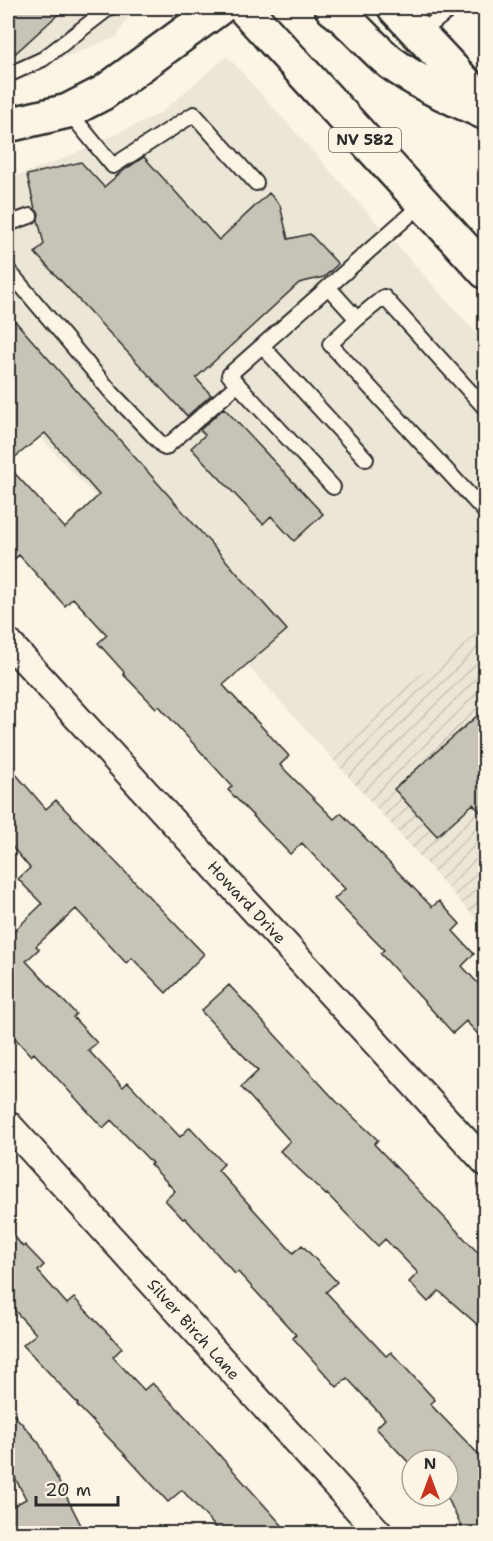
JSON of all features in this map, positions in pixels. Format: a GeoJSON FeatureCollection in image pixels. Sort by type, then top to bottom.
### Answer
{"type":"FeatureCollection","features":[{"type":"Feature","properties":{"kind":"main road"},"geometry":{"type":"LineString","coordinates":[[8,125],[68,111],[103,93],[219,8]]}},
{"type":"Feature","properties":{"kind":"main road","name":"NV 582"},"geometry":{"type":"LineString","coordinates":[[244,8],[486,272]]}},
{"type":"Feature","properties":{"kind":"main road"},"geometry":{"type":"LineString","coordinates":[[332,8],[390,61],[421,82],[486,113]]}},
{"type":"Feature","properties":{"kind":"main road"},"geometry":{"type":"LineString","coordinates":[[394,8],[486,105]]}},
{"type":"Feature","properties":{"kind":"street","name":"Howard Drive"},"geometry":{"type":"LineString","coordinates":[[8,642],[486,1163]]}},
{"type":"Feature","properties":{"kind":"street","name":"Silver Birch Lane"},"geometry":{"type":"LineString","coordinates":[[8,1124],[380,1533]]}},
{"type":"Feature","properties":{"kind":"lane"},"geometry":{"type":"LineString","coordinates":[[8,75],[43,59],[109,8]]}},
{"type":"Feature","properties":{"kind":"lane"},"geometry":{"type":"LineString","coordinates":[[420,34],[452,8]]}},
{"type":"Feature","properties":{"kind":"lane"},"geometry":{"type":"LineString","coordinates":[[68,111],[113,166],[194,114],[256,183]]}},
{"type":"Feature","properties":{"kind":"lane"},"geometry":{"type":"LineString","coordinates":[[333,487],[229,375],[423,203]]}},
{"type":"Feature","properties":{"kind":"lane"},"geometry":{"type":"LineString","coordinates":[[8,224],[30,216]]}},
{"type":"Feature","properties":{"kind":"lane"},"geometry":{"type":"LineString","coordinates":[[8,270],[112,393],[165,448],[238,384]]}},
{"type":"Feature","properties":{"kind":"lane"},"geometry":{"type":"LineString","coordinates":[[328,287],[357,320]]}},
{"type":"Feature","properties":{"kind":"lane"},"geometry":{"type":"LineString","coordinates":[[486,410],[384,297],[330,344],[486,513]]}},
{"type":"Feature","properties":{"kind":"lane"},"geometry":{"type":"LineString","coordinates":[[262,346],[366,459]]}},
{"type":"Feature","properties":{"kind":"shaded area"},"geometry":{"type":"Polygon","coordinates":[[[8,8],[133,8],[117,37],[8,78],[8,8]]]}},
{"type":"Feature","properties":{"kind":"shaded area"},"geometry":{"type":"Polygon","coordinates":[[[227,56],[485,343],[485,619],[328,754],[8,401],[8,179],[60,160],[159,114],[227,56]]]}},
{"type":"Feature","properties":{"kind":"shaded area"},"geometry":{"type":"Polygon","coordinates":[[[485,619],[485,929],[328,754],[485,619]]]}},
{"type":"Feature","properties":{"kind":"building"},"geometry":{"type":"Polygon","coordinates":[[[8,8],[65,8],[8,60],[8,8]]]}},
{"type":"Feature","properties":{"kind":"building"},"geometry":{"type":"Polygon","coordinates":[[[144,157],[219,240],[269,193],[280,205],[288,239],[310,234],[338,264],[324,277],[299,283],[196,378],[211,395],[187,416],[35,253],[44,244],[38,220],[39,213],[35,209],[27,175],[81,162],[104,187],[144,157]]]}},
{"type":"Feature","properties":{"kind":"building"},"geometry":{"type":"Polygon","coordinates":[[[8,313],[287,630],[223,685],[289,756],[280,765],[334,819],[341,813],[432,907],[439,901],[460,924],[453,931],[474,954],[462,966],[486,992],[486,1043],[466,1021],[453,1033],[380,953],[384,950],[334,899],[345,889],[302,843],[290,854],[228,790],[232,786],[159,706],[156,708],[123,674],[124,672],[98,643],[107,635],[73,598],[65,606],[19,555],[8,565],[8,466],[65,528],[99,495],[45,433],[8,463],[8,313]]]}},
{"type":"Feature","properties":{"kind":"building"},"geometry":{"type":"Polygon","coordinates":[[[224,408],[323,514],[294,541],[271,516],[263,524],[191,448],[205,435],[200,430],[224,408]]]}},
{"type":"Feature","properties":{"kind":"building"},"geometry":{"type":"Polygon","coordinates":[[[486,708],[486,818],[473,804],[437,836],[394,789],[486,708]]]}},
{"type":"Feature","properties":{"kind":"building"},"geometry":{"type":"Polygon","coordinates":[[[8,765],[46,809],[56,800],[204,954],[166,993],[132,958],[126,963],[76,909],[36,946],[39,949],[26,961],[76,1014],[73,1017],[97,1043],[88,1050],[123,1087],[128,1082],[180,1137],[190,1127],[224,1164],[218,1170],[293,1253],[302,1245],[337,1282],[326,1292],[386,1356],[391,1352],[435,1400],[430,1404],[486,1462],[486,1533],[464,1533],[453,1508],[460,1508],[460,1448],[400,1448],[400,1453],[376,1428],[385,1419],[347,1378],[337,1387],[293,1338],[296,1335],[238,1272],[235,1274],[185,1218],[183,1219],[165,1200],[175,1191],[150,1164],[152,1163],[111,1120],[103,1128],[34,1053],[31,1056],[8,1030],[8,937],[42,904],[18,879],[30,868],[8,842],[8,765]]]}},
{"type":"Feature","properties":{"kind":"building"},"geometry":{"type":"Polygon","coordinates":[[[229,985],[336,1101],[378,1140],[374,1144],[486,1261],[486,1332],[439,1291],[428,1302],[409,1282],[418,1273],[385,1239],[378,1246],[327,1194],[280,1151],[290,1141],[241,1087],[258,1071],[201,1011],[229,985]]]}},
{"type":"Feature","properties":{"kind":"building"},"geometry":{"type":"Polygon","coordinates":[[[8,1228],[23,1247],[25,1245],[44,1265],[38,1271],[67,1304],[74,1298],[122,1348],[113,1357],[144,1390],[152,1383],[180,1411],[289,1533],[221,1533],[182,1490],[168,1502],[77,1405],[23,1345],[36,1334],[8,1303],[8,1228]]]}},
{"type":"Feature","properties":{"kind":"building"},"geometry":{"type":"Polygon","coordinates":[[[8,1408],[39,1443],[85,1533],[14,1533],[8,1522],[8,1509],[26,1499],[8,1464],[8,1408]]]}}]}
